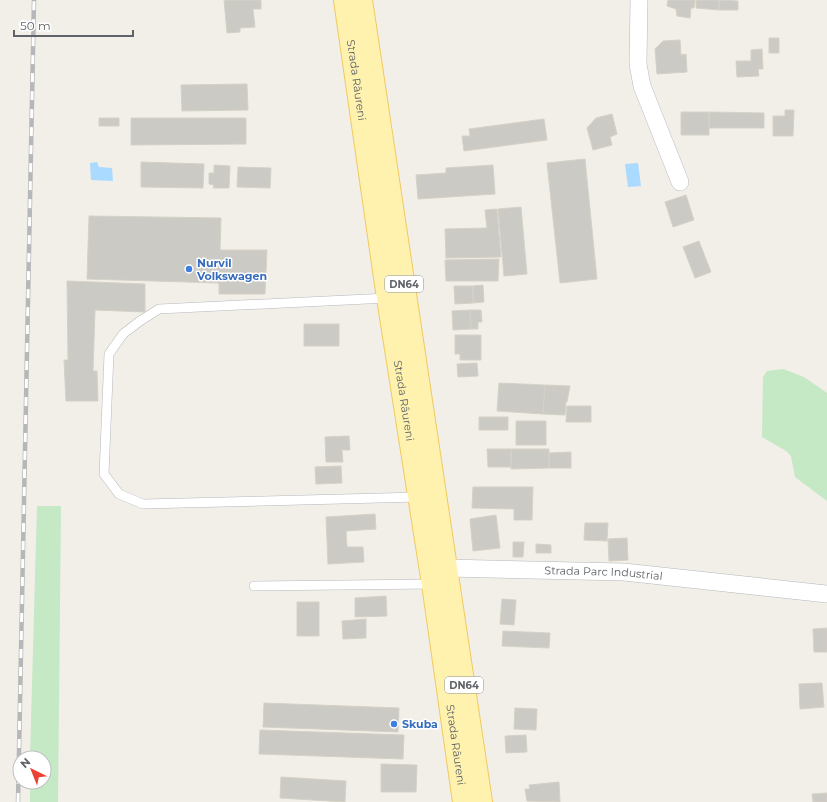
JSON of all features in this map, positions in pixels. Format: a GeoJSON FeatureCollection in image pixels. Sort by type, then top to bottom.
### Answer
{"type":"FeatureCollection","features":[{"type":"Feature","properties":{"kind":"main road","name":"Strada Râureni"},"geometry":{"type":"LineString","coordinates":[[345,0],[388,298],[420,504],[440,576],[441,638],[464,802]]}},
{"type":"Feature","properties":{"kind":"main road","name":"Strada Râureni"},"geometry":{"type":"LineString","coordinates":[[361,0],[440,576],[481,802]]}},
{"type":"Feature","properties":{"kind":"street"},"geometry":{"type":"LineString","coordinates":[[639,0],[638,64],[642,86],[680,182]]}},
{"type":"Feature","properties":{"kind":"street","name":"Strada Parc Industrial"},"geometry":{"type":"LineString","coordinates":[[440,576],[624,572],[827,594]]}},
{"type":"Feature","properties":{"kind":"lane"},"geometry":{"type":"LineString","coordinates":[[388,298],[159,309],[123,334],[109,354],[104,474],[119,494],[143,504],[420,504]]}},
{"type":"Feature","properties":{"kind":"lane"},"geometry":{"type":"LineString","coordinates":[[254,586],[440,576]]}},
{"type":"Feature","properties":{"kind":"green space"},"geometry":{"type":"Polygon","coordinates":[[[783,369],[804,377],[827,393],[827,501],[795,477],[791,456],[786,451],[762,437],[763,377],[767,371],[783,369]]]}},
{"type":"Feature","properties":{"kind":"green space"},"geometry":{"type":"Polygon","coordinates":[[[37,506],[61,506],[58,802],[30,802],[30,790],[52,790],[52,750],[30,750],[37,506]]]}},
{"type":"Feature","properties":{"kind":"water"},"geometry":{"type":"Polygon","coordinates":[[[97,162],[99,167],[112,168],[113,181],[91,180],[90,163],[97,162]]]}},
{"type":"Feature","properties":{"kind":"water"},"geometry":{"type":"Polygon","coordinates":[[[638,163],[641,186],[628,187],[625,164],[638,163]]]}},
{"type":"Feature","properties":{"kind":"building"},"geometry":{"type":"Polygon","coordinates":[[[224,0],[261,0],[261,9],[253,9],[255,27],[240,28],[240,32],[227,33],[224,0]]]}},
{"type":"Feature","properties":{"kind":"building"},"geometry":{"type":"Polygon","coordinates":[[[668,0],[695,0],[694,8],[691,8],[690,18],[677,16],[676,9],[667,6],[668,0]]]}},
{"type":"Feature","properties":{"kind":"building"},"geometry":{"type":"Polygon","coordinates":[[[696,0],[719,0],[719,10],[696,8],[696,0]]]}},
{"type":"Feature","properties":{"kind":"building"},"geometry":{"type":"Polygon","coordinates":[[[719,0],[738,1],[738,10],[719,10],[719,0]]]}},
{"type":"Feature","properties":{"kind":"building"},"geometry":{"type":"Polygon","coordinates":[[[769,38],[779,38],[779,53],[769,53],[769,38]]]}},
{"type":"Feature","properties":{"kind":"building"},"geometry":{"type":"Polygon","coordinates":[[[680,40],[681,55],[686,54],[687,72],[657,74],[655,49],[663,41],[680,40]]]}},
{"type":"Feature","properties":{"kind":"building"},"geometry":{"type":"Polygon","coordinates":[[[762,49],[763,69],[758,69],[759,76],[737,77],[736,61],[751,61],[751,50],[762,49]]]}},
{"type":"Feature","properties":{"kind":"building"},"geometry":{"type":"Polygon","coordinates":[[[247,84],[248,110],[182,111],[181,85],[247,84]]]}},
{"type":"Feature","properties":{"kind":"building"},"geometry":{"type":"Polygon","coordinates":[[[785,110],[794,110],[793,136],[773,136],[773,116],[785,116],[785,110]]]}},
{"type":"Feature","properties":{"kind":"building"},"geometry":{"type":"Polygon","coordinates":[[[681,112],[709,112],[709,135],[681,135],[681,112]]]}},
{"type":"Feature","properties":{"kind":"building"},"geometry":{"type":"Polygon","coordinates":[[[709,112],[764,113],[764,128],[709,128],[709,112]]]}},
{"type":"Feature","properties":{"kind":"building"},"geometry":{"type":"Polygon","coordinates":[[[612,114],[617,134],[610,137],[612,145],[593,150],[587,128],[596,118],[612,114]]]}},
{"type":"Feature","properties":{"kind":"building"},"geometry":{"type":"Polygon","coordinates":[[[99,118],[119,118],[119,126],[99,126],[99,118]]]}},
{"type":"Feature","properties":{"kind":"building"},"geometry":{"type":"Polygon","coordinates":[[[131,118],[246,118],[246,144],[131,145],[131,118]]]}},
{"type":"Feature","properties":{"kind":"building"},"geometry":{"type":"Polygon","coordinates":[[[544,119],[547,140],[464,151],[462,136],[470,136],[469,129],[544,119]]]}},
{"type":"Feature","properties":{"kind":"building"},"geometry":{"type":"Polygon","coordinates":[[[585,159],[597,279],[560,283],[547,163],[585,159]]]}},
{"type":"Feature","properties":{"kind":"building"},"geometry":{"type":"Polygon","coordinates":[[[141,162],[204,164],[203,188],[141,187],[141,162]]]}},
{"type":"Feature","properties":{"kind":"building"},"geometry":{"type":"Polygon","coordinates":[[[214,165],[230,166],[229,188],[213,188],[214,185],[209,184],[209,173],[214,173],[214,165]]]}},
{"type":"Feature","properties":{"kind":"building"},"geometry":{"type":"Polygon","coordinates":[[[493,165],[495,194],[418,199],[416,175],[446,173],[446,168],[493,165]]]}},
{"type":"Feature","properties":{"kind":"building"},"geometry":{"type":"Polygon","coordinates":[[[238,167],[271,168],[270,188],[237,187],[238,167]]]}},
{"type":"Feature","properties":{"kind":"building"},"geometry":{"type":"Polygon","coordinates":[[[686,195],[694,220],[673,227],[665,202],[686,195]]]}},
{"type":"Feature","properties":{"kind":"building"},"geometry":{"type":"Polygon","coordinates":[[[521,207],[527,274],[504,276],[498,209],[521,207]]]}},
{"type":"Feature","properties":{"kind":"building"},"geometry":{"type":"Polygon","coordinates":[[[497,209],[501,257],[446,258],[445,229],[487,228],[485,210],[497,209]]]}},
{"type":"Feature","properties":{"kind":"building"},"geometry":{"type":"Polygon","coordinates":[[[89,216],[221,218],[220,250],[267,250],[265,294],[219,294],[219,283],[87,279],[89,216]]]}},
{"type":"Feature","properties":{"kind":"building"},"geometry":{"type":"Polygon","coordinates":[[[699,241],[711,272],[695,278],[683,247],[699,241]]]}},
{"type":"Feature","properties":{"kind":"building"},"geometry":{"type":"Polygon","coordinates":[[[499,259],[498,281],[446,281],[445,260],[499,259]]]}},
{"type":"Feature","properties":{"kind":"building"},"geometry":{"type":"Polygon","coordinates":[[[67,281],[145,284],[145,312],[95,310],[93,371],[97,371],[98,401],[66,401],[64,360],[68,360],[67,281]]]}},
{"type":"Feature","properties":{"kind":"building"},"geometry":{"type":"Polygon","coordinates":[[[483,285],[484,302],[473,303],[473,286],[483,285]]]}},
{"type":"Feature","properties":{"kind":"building"},"geometry":{"type":"Polygon","coordinates":[[[454,286],[473,286],[473,303],[455,304],[454,286]]]}},
{"type":"Feature","properties":{"kind":"building"},"geometry":{"type":"Polygon","coordinates":[[[470,310],[471,329],[453,330],[452,311],[470,310]]]}},
{"type":"Feature","properties":{"kind":"building"},"geometry":{"type":"Polygon","coordinates":[[[470,310],[481,310],[482,322],[478,322],[478,329],[471,329],[470,310]]]}},
{"type":"Feature","properties":{"kind":"building"},"geometry":{"type":"Polygon","coordinates":[[[304,324],[339,324],[339,346],[304,346],[304,324]]]}},
{"type":"Feature","properties":{"kind":"building"},"geometry":{"type":"Polygon","coordinates":[[[455,335],[481,335],[481,360],[460,360],[460,354],[455,354],[455,335]]]}},
{"type":"Feature","properties":{"kind":"building"},"geometry":{"type":"Polygon","coordinates":[[[477,363],[478,376],[458,377],[457,364],[477,363]]]}},
{"type":"Feature","properties":{"kind":"building"},"geometry":{"type":"Polygon","coordinates":[[[499,383],[545,385],[543,414],[497,411],[499,383]]]}},
{"type":"Feature","properties":{"kind":"building"},"geometry":{"type":"Polygon","coordinates":[[[545,385],[570,386],[567,402],[566,401],[565,415],[543,414],[545,385]]]}},
{"type":"Feature","properties":{"kind":"building"},"geometry":{"type":"Polygon","coordinates":[[[567,406],[591,406],[591,422],[566,422],[567,406]]]}},
{"type":"Feature","properties":{"kind":"building"},"geometry":{"type":"Polygon","coordinates":[[[479,417],[508,417],[508,430],[479,430],[479,417]]]}},
{"type":"Feature","properties":{"kind":"building"},"geometry":{"type":"Polygon","coordinates":[[[516,421],[546,421],[546,445],[516,445],[516,421]]]}},
{"type":"Feature","properties":{"kind":"building"},"geometry":{"type":"Polygon","coordinates":[[[349,436],[350,450],[342,450],[343,462],[326,462],[325,437],[349,436]]]}},
{"type":"Feature","properties":{"kind":"building"},"geometry":{"type":"Polygon","coordinates":[[[487,449],[511,449],[511,467],[488,467],[487,449]]]}},
{"type":"Feature","properties":{"kind":"building"},"geometry":{"type":"Polygon","coordinates":[[[511,449],[549,449],[549,468],[511,469],[511,449]]]}},
{"type":"Feature","properties":{"kind":"building"},"geometry":{"type":"Polygon","coordinates":[[[571,452],[571,468],[549,468],[549,453],[571,452]]]}},
{"type":"Feature","properties":{"kind":"building"},"geometry":{"type":"Polygon","coordinates":[[[341,466],[342,483],[316,484],[315,467],[341,466]]]}},
{"type":"Feature","properties":{"kind":"building"},"geometry":{"type":"Polygon","coordinates":[[[473,487],[533,487],[532,520],[514,520],[514,509],[472,508],[473,487]]]}},
{"type":"Feature","properties":{"kind":"building"},"geometry":{"type":"Polygon","coordinates":[[[375,514],[376,529],[346,531],[347,547],[363,547],[364,562],[328,564],[326,517],[375,514]]]}},
{"type":"Feature","properties":{"kind":"building"},"geometry":{"type":"Polygon","coordinates":[[[496,515],[500,548],[473,551],[470,519],[496,515]]]}},
{"type":"Feature","properties":{"kind":"building"},"geometry":{"type":"Polygon","coordinates":[[[585,523],[608,523],[607,541],[584,540],[585,523]]]}},
{"type":"Feature","properties":{"kind":"building"},"geometry":{"type":"Polygon","coordinates":[[[627,538],[628,560],[609,561],[608,539],[627,538]]]}},
{"type":"Feature","properties":{"kind":"building"},"geometry":{"type":"Polygon","coordinates":[[[513,542],[524,542],[523,557],[513,557],[513,542]]]}},
{"type":"Feature","properties":{"kind":"building"},"geometry":{"type":"Polygon","coordinates":[[[536,544],[551,545],[551,553],[536,553],[536,544]]]}},
{"type":"Feature","properties":{"kind":"building"},"geometry":{"type":"Polygon","coordinates":[[[386,596],[387,616],[355,617],[355,598],[386,596]]]}},
{"type":"Feature","properties":{"kind":"building"},"geometry":{"type":"Polygon","coordinates":[[[502,599],[516,600],[514,625],[500,624],[502,599]]]}},
{"type":"Feature","properties":{"kind":"building"},"geometry":{"type":"Polygon","coordinates":[[[297,602],[319,602],[319,636],[297,636],[297,602]]]}},
{"type":"Feature","properties":{"kind":"building"},"geometry":{"type":"Polygon","coordinates":[[[366,619],[366,638],[343,639],[342,621],[366,619]]]}},
{"type":"Feature","properties":{"kind":"building"},"geometry":{"type":"Polygon","coordinates":[[[827,628],[827,652],[814,652],[813,629],[827,628]]]}},
{"type":"Feature","properties":{"kind":"building"},"geometry":{"type":"Polygon","coordinates":[[[503,631],[550,633],[549,648],[502,646],[503,631]]]}},
{"type":"Feature","properties":{"kind":"building"},"geometry":{"type":"Polygon","coordinates":[[[822,683],[824,707],[800,709],[799,684],[822,683]]]}},
{"type":"Feature","properties":{"kind":"building"},"geometry":{"type":"Polygon","coordinates":[[[264,703],[399,708],[398,732],[263,727],[264,703]]]}},
{"type":"Feature","properties":{"kind":"building"},"geometry":{"type":"Polygon","coordinates":[[[515,708],[537,709],[536,730],[514,729],[515,708]]]}},
{"type":"Feature","properties":{"kind":"building"},"geometry":{"type":"Polygon","coordinates":[[[260,730],[404,735],[403,759],[259,754],[260,730]]]}},
{"type":"Feature","properties":{"kind":"building"},"geometry":{"type":"Polygon","coordinates":[[[526,735],[527,752],[506,753],[505,736],[526,735]]]}},
{"type":"Feature","properties":{"kind":"building"},"geometry":{"type":"Polygon","coordinates":[[[381,764],[417,765],[416,792],[381,792],[381,764]]]}},
{"type":"Feature","properties":{"kind":"building"},"geometry":{"type":"Polygon","coordinates":[[[281,777],[346,781],[345,802],[280,798],[281,777]]]}},
{"type":"Feature","properties":{"kind":"building"},"geometry":{"type":"Polygon","coordinates":[[[559,782],[560,802],[527,801],[525,789],[530,789],[529,785],[559,782]]]}},
{"type":"Feature","properties":{"kind":"building"},"geometry":{"type":"Polygon","coordinates":[[[827,793],[827,802],[813,802],[812,794],[827,793]]]}},
{"type":"Feature","properties":{"kind":"railway"},"geometry":{"type":"LineString","coordinates":[[18,802],[34,0]]}},
{"type":"Feature","properties":{"kind":"place","name":"Nurvil Volkswagen"},"geometry":{"type":"Point","coordinates":[189,269]}},
{"type":"Feature","properties":{"kind":"place","name":"Skuba"},"geometry":{"type":"Point","coordinates":[394,724]}}]}
